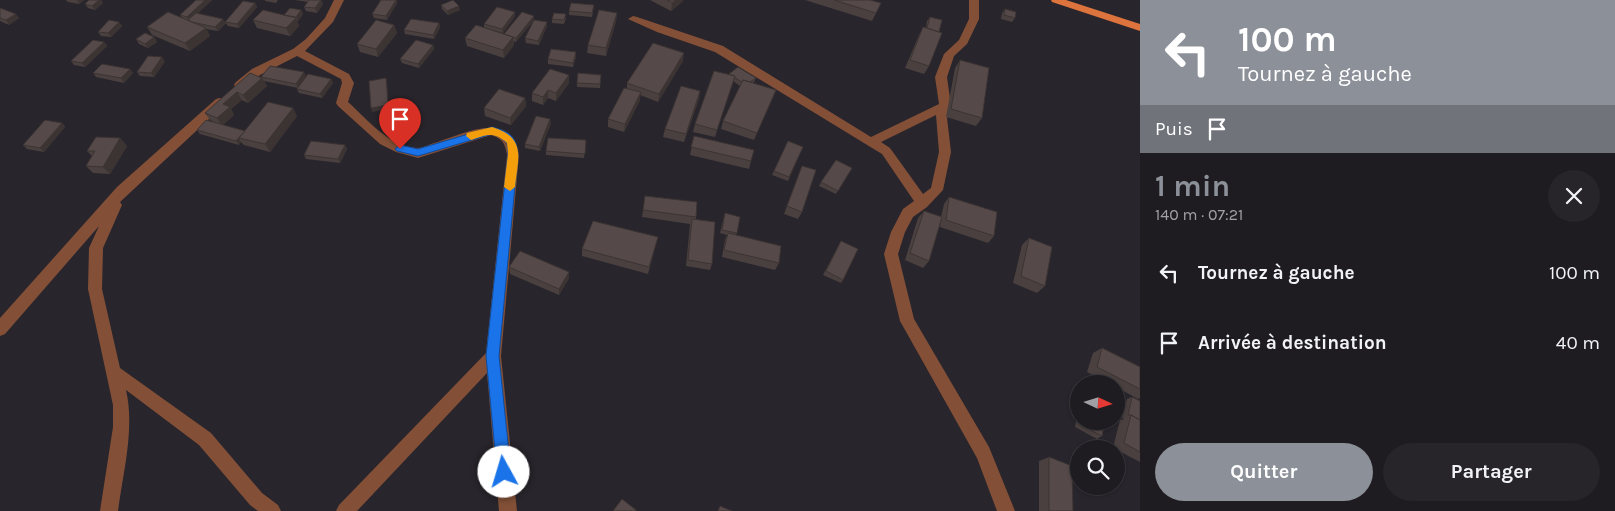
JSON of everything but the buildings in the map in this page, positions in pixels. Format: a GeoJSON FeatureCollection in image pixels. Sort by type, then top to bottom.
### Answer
{"type":"FeatureCollection","features":[{"type":"Feature","properties":{"kind":"main road"},"geometry":{"type":"LineString","coordinates":[[1056,0],[1140,28]]}},
{"type":"Feature","properties":{"kind":"street"},"geometry":{"type":"LineString","coordinates":[[0,329],[122,191],[152,166],[201,118],[256,72],[297,52],[310,41],[329,20],[340,0]]}},
{"type":"Feature","properties":{"kind":"street"},"geometry":{"type":"LineString","coordinates":[[974,0],[974,20],[963,42],[949,54],[941,77],[945,106],[941,118],[945,152],[937,190],[908,214],[898,232],[890,254],[907,321],[983,454],[1006,511]]}},
{"type":"Feature","properties":{"kind":"street"},"geometry":{"type":"LineString","coordinates":[[633,19],[719,49],[886,151],[922,202]]}},
{"type":"Feature","properties":{"kind":"street"},"geometry":{"type":"LineString","coordinates":[[297,52],[345,77],[348,83],[342,103],[384,141],[400,149],[418,152],[492,130],[504,135],[512,142],[513,154],[493,356],[508,511]]}},
{"type":"Feature","properties":{"kind":"street"},"geometry":{"type":"LineString","coordinates":[[871,142],[945,106]]}},
{"type":"Feature","properties":{"kind":"street"},"geometry":{"type":"LineString","coordinates":[[109,511],[120,427],[121,404],[95,288],[96,248],[122,191]]}},
{"type":"Feature","properties":{"kind":"street"},"geometry":{"type":"LineString","coordinates":[[345,511],[493,356]]}},
{"type":"Feature","properties":{"kind":"street"},"geometry":{"type":"LineString","coordinates":[[113,372],[205,439],[256,500],[272,511]]}},
{"type":"Feature","properties":{"kind":"slow traffic"},"geometry":{"type":"LineString","coordinates":[[471,136],[492,130],[504,135],[512,142],[513,154],[510,187]]}},
{"type":"Feature","properties":{"kind":"route"},"geometry":{"type":"LineString","coordinates":[[400,149],[418,152],[492,130],[504,135],[512,142],[513,154],[493,356],[504,472]]}}]}
